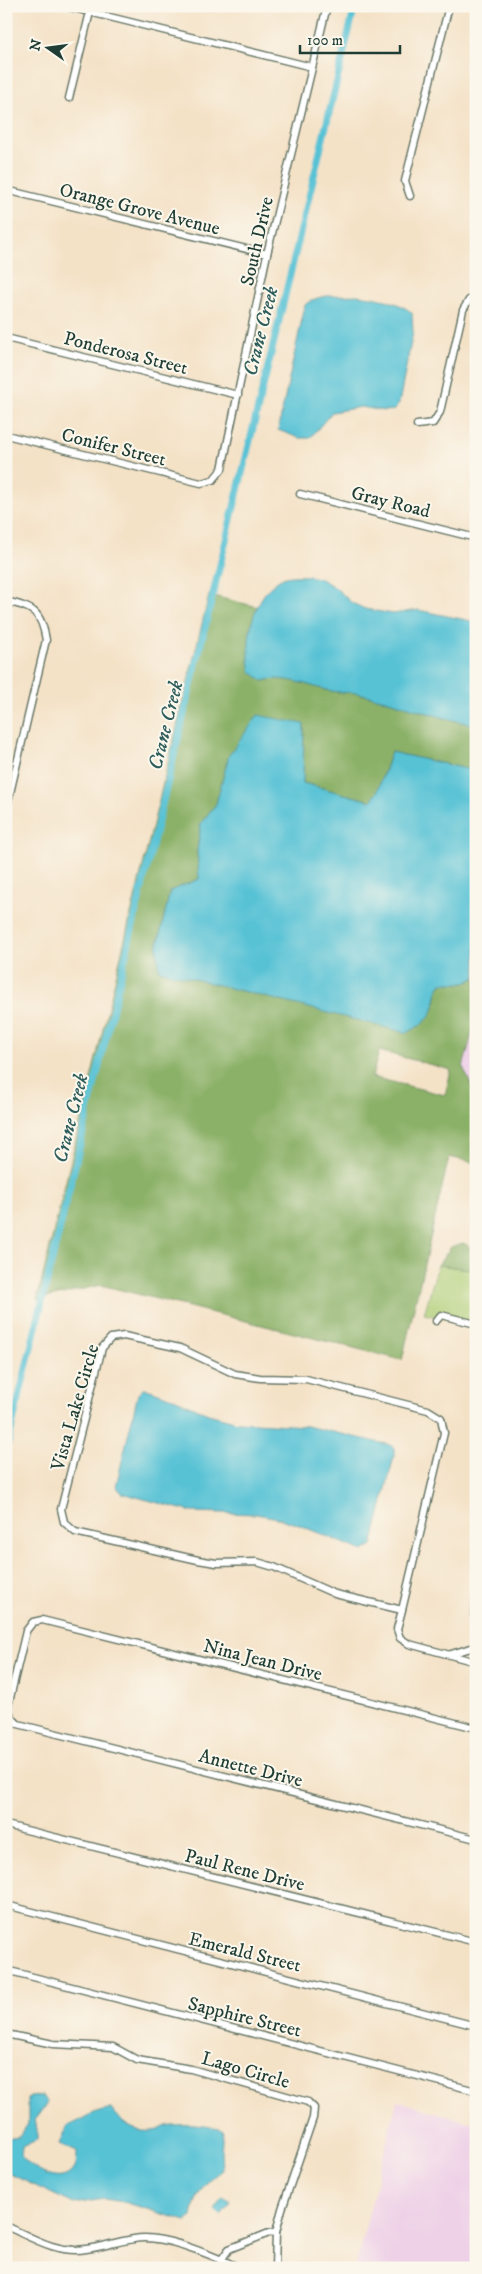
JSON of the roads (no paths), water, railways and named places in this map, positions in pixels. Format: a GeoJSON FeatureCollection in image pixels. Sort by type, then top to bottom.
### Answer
{"type":"FeatureCollection","features":[{"type":"Feature","properties":{"kind":"street"},"geometry":{"type":"LineString","coordinates":[[64,6],[312,67]]}},
{"type":"Feature","properties":{"kind":"street","name":"South Drive"},"geometry":{"type":"LineString","coordinates":[[214,480],[222,469],[267,254],[327,6]]}},
{"type":"Feature","properties":{"kind":"street"},"geometry":{"type":"LineString","coordinates":[[410,196],[405,181],[449,6]]}},
{"type":"Feature","properties":{"kind":"street"},"geometry":{"type":"LineString","coordinates":[[69,98],[90,12]]}},
{"type":"Feature","properties":{"kind":"street","name":"Orange Grove Avenue"},"geometry":{"type":"LineString","coordinates":[[6,190],[267,254]]}},
{"type":"Feature","properties":{"kind":"street"},"geometry":{"type":"LineString","coordinates":[[417,425],[433,423],[440,412],[463,310],[469,300],[476,298]]}},
{"type":"Feature","properties":{"kind":"street","name":"Ponderosa Street"},"geometry":{"type":"LineString","coordinates":[[6,338],[238,395]]}},
{"type":"Feature","properties":{"kind":"street","name":"Conifer Street"},"geometry":{"type":"LineString","coordinates":[[6,435],[201,484],[214,480]]}},
{"type":"Feature","properties":{"kind":"street","name":"Gray Road"},"geometry":{"type":"LineString","coordinates":[[300,494],[476,538]]}},
{"type":"Feature","properties":{"kind":"street"},"geometry":{"type":"LineString","coordinates":[[6,601],[28,606],[36,612],[43,623],[46,640],[6,810]]}},
{"type":"Feature","properties":{"kind":"street"},"geometry":{"type":"LineString","coordinates":[[436,1321],[441,1315],[476,1324]]}},
{"type":"Feature","properties":{"kind":"street","name":"Vista Lake Circle"},"geometry":{"type":"LineString","coordinates":[[402,1610],[335,1594],[274,1567],[257,1562],[207,1562],[74,1532],[64,1522],[61,1509],[102,1348],[111,1338],[124,1336],[180,1348],[235,1374],[260,1378],[306,1379],[428,1410],[441,1418],[444,1433],[402,1610],[397,1629],[400,1638],[409,1644],[476,1662]]}},
{"type":"Feature","properties":{"kind":"street","name":"Nina Jean Drive"},"geometry":{"type":"LineString","coordinates":[[18,1724],[11,1717],[8,1706],[26,1631],[33,1622],[42,1620],[476,1728]]}},
{"type":"Feature","properties":{"kind":"street","name":"Vista Lake Circle"},"geometry":{"type":"LineString","coordinates":[[450,1654],[471,1648],[476,1649]]}},
{"type":"Feature","properties":{"kind":"street","name":"Annette Drive"},"geometry":{"type":"LineString","coordinates":[[18,1724],[476,1839]]}},
{"type":"Feature","properties":{"kind":"street","name":"Paul Rene Drive"},"geometry":{"type":"LineString","coordinates":[[6,1825],[476,1942]]}},
{"type":"Feature","properties":{"kind":"street","name":"Emerald Street"},"geometry":{"type":"LineString","coordinates":[[6,1906],[476,2026]]}},
{"type":"Feature","properties":{"kind":"street","name":"Sapphire Street"},"geometry":{"type":"LineString","coordinates":[[6,1970],[476,2091]]}},
{"type":"Feature","properties":{"kind":"street","name":"Lago Circle"},"geometry":{"type":"LineString","coordinates":[[6,2034],[53,2044],[113,2047],[137,2060],[191,2069],[308,2102],[314,2108],[311,2126],[282,2209],[276,2232],[275,2268]]}},
{"type":"Feature","properties":{"kind":"street"},"geometry":{"type":"LineString","coordinates":[[6,2226],[54,2247],[72,2251],[145,2238],[163,2239],[240,2268]]}},
{"type":"Feature","properties":{"kind":"street"},"geometry":{"type":"LineString","coordinates":[[221,2260],[228,2249],[276,2232]]}},
{"type":"Feature","properties":{"kind":"water"},"geometry":{"type":"Polygon","coordinates":[[[357,295],[379,298],[400,305],[412,313],[413,332],[399,403],[395,410],[384,411],[361,407],[332,412],[310,438],[299,438],[278,430],[305,305],[310,301],[323,297],[357,295]]]}},
{"type":"Feature","properties":{"kind":"water"},"geometry":{"type":"Polygon","coordinates":[[[307,576],[319,578],[336,588],[352,603],[365,609],[393,614],[418,610],[476,622],[476,725],[357,693],[329,690],[282,679],[263,681],[251,672],[249,660],[250,633],[257,606],[272,585],[283,578],[307,576]]]}},
{"type":"Feature","properties":{"kind":"water"},"geometry":{"type":"Polygon","coordinates":[[[258,715],[304,724],[303,783],[371,801],[377,792],[391,752],[476,771],[476,975],[475,978],[465,983],[442,983],[437,991],[430,1016],[407,1033],[159,970],[157,948],[170,891],[199,879],[197,851],[201,823],[216,804],[229,755],[258,715]]]}},
{"type":"Feature","properties":{"kind":"water"},"geometry":{"type":"Polygon","coordinates":[[[144,1388],[176,1399],[208,1414],[238,1422],[306,1426],[390,1445],[394,1448],[394,1456],[372,1546],[363,1551],[294,1523],[273,1517],[256,1514],[192,1512],[122,1493],[116,1486],[138,1394],[144,1388]]]}},
{"type":"Feature","properties":{"kind":"water"},"geometry":{"type":"Polygon","coordinates":[[[42,2096],[48,2103],[34,2120],[37,2129],[37,2140],[22,2146],[21,2157],[40,2172],[55,2177],[63,2177],[69,2174],[76,2165],[77,2152],[59,2144],[67,2126],[94,2113],[111,2109],[120,2120],[137,2130],[150,2131],[168,2126],[191,2125],[223,2130],[222,2170],[201,2190],[195,2202],[192,2217],[186,2221],[124,2202],[103,2199],[74,2204],[6,2172],[6,2139],[19,2137],[28,2124],[28,2097],[42,2096]]]}},
{"type":"Feature","properties":{"kind":"water"},"geometry":{"type":"Polygon","coordinates":[[[223,2197],[231,2202],[221,2215],[214,2209],[223,2197]]]}},
{"type":"Feature","properties":{"kind":"waterway","name":"Crane Creek"},"geometry":{"type":"LineString","coordinates":[[6,1451],[355,6]]}}]}
